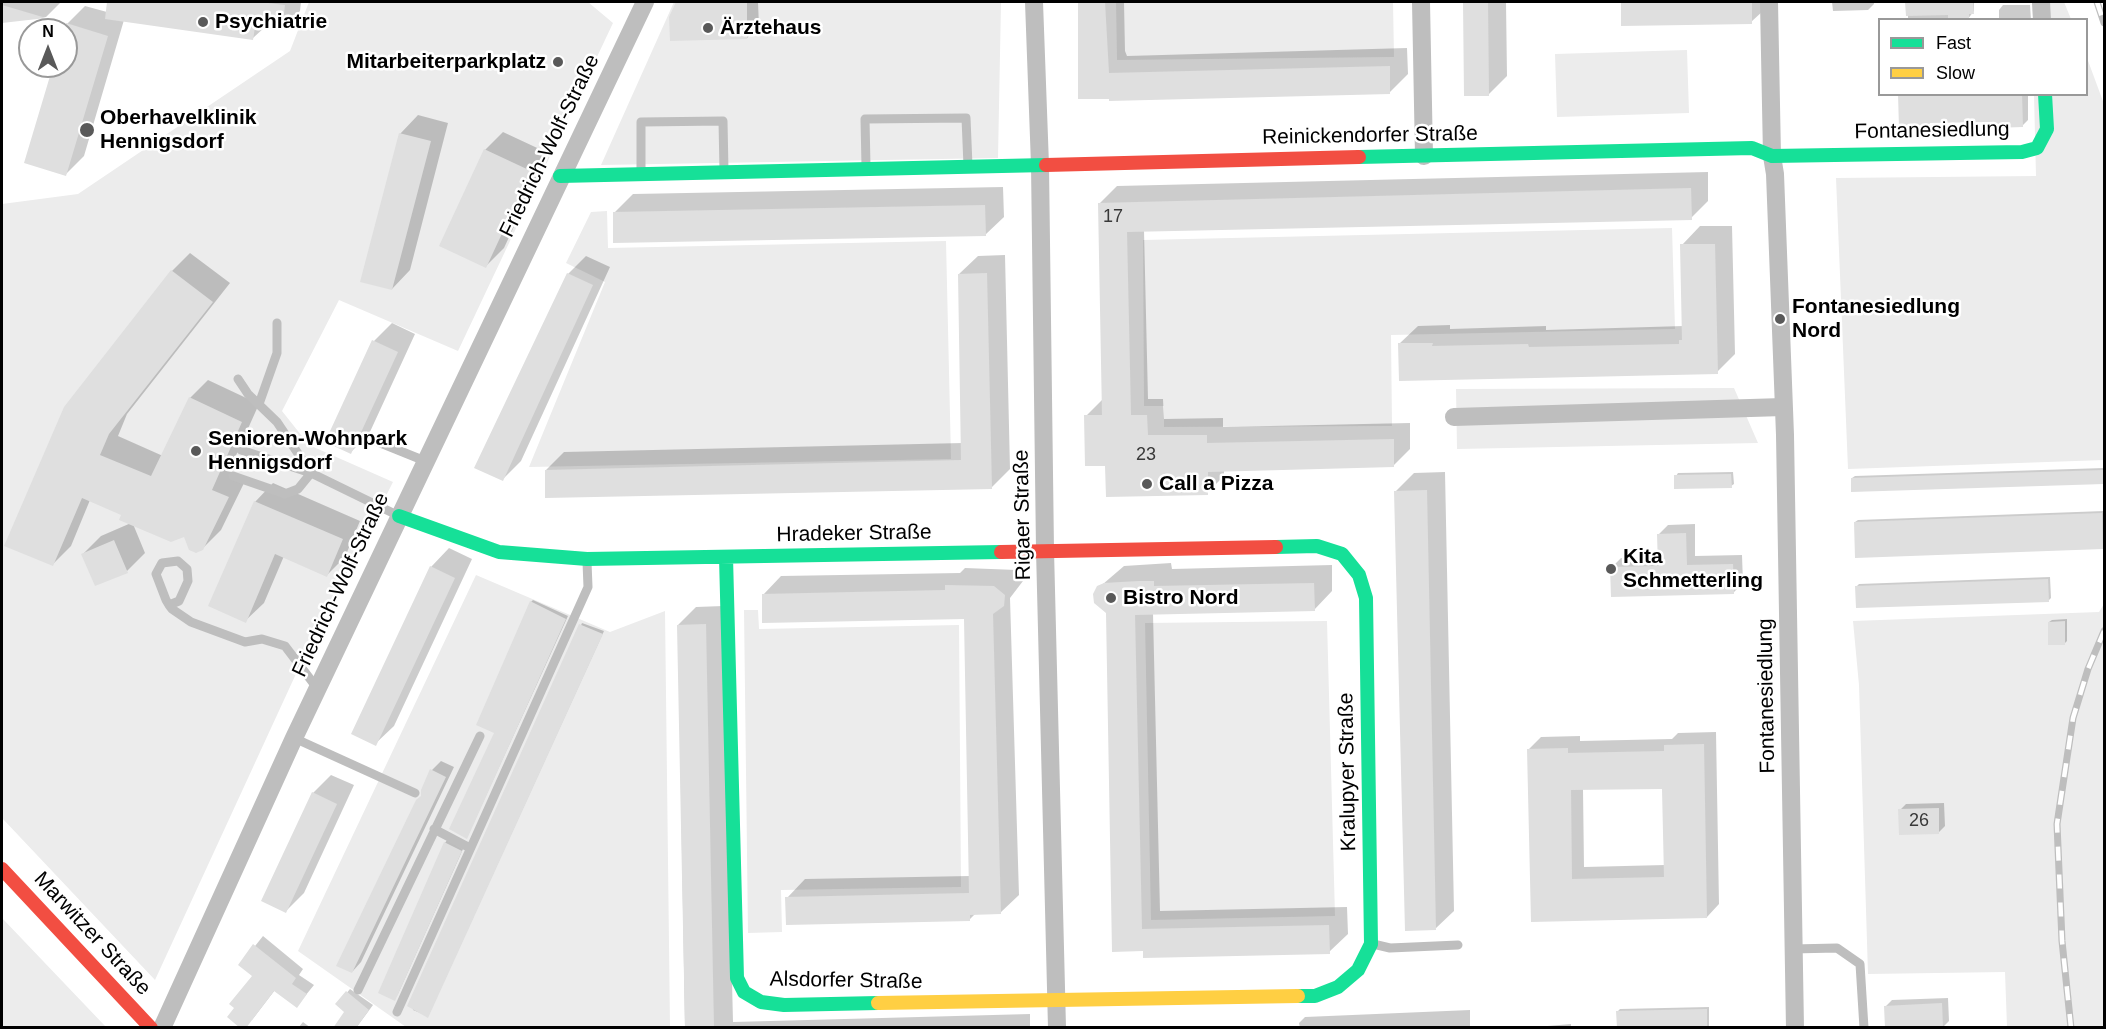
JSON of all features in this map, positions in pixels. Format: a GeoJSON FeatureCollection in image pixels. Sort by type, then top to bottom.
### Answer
{"type":"FeatureCollection","features":[{"type":"Feature","properties":{"kind":"street","name":"Friedrich-Wolf-Straße"},"geometry":{"type":"LineString","coordinates":[[162,1028],[317,688],[645,2]]}},
{"type":"Feature","properties":{"kind":"street","name":"Rigaer Straße"},"geometry":{"type":"LineString","coordinates":[[1034,2],[1040,165],[1045,550],[1057,1028]]}},
{"type":"Feature","properties":{"kind":"street"},"geometry":{"type":"LineString","coordinates":[[1421,2],[1424,156]]}},
{"type":"Feature","properties":{"kind":"street","name":"Fontanesiedlung"},"geometry":{"type":"LineString","coordinates":[[1769,2],[1772,156],[1775,174],[1783,406],[1795,1028]]}},
{"type":"Feature","properties":{"kind":"street"},"geometry":{"type":"LineString","coordinates":[[2041,2],[2042,18]]}},
{"type":"Feature","properties":{"kind":"street","name":"Fontanesiedlung"},"geometry":{"type":"LineString","coordinates":[[1772,156],[2022,152],[2037,148],[2047,129],[2045,96]]}},
{"type":"Feature","properties":{"kind":"street","name":"Reinickendorfer Straße"},"geometry":{"type":"LineString","coordinates":[[560,176],[1752,148],[1772,156]]}},
{"type":"Feature","properties":{"kind":"street"},"geometry":{"type":"LineString","coordinates":[[1454,417],[1783,406]]}},
{"type":"Feature","properties":{"kind":"street","name":"Hradeker Straße"},"geometry":{"type":"LineString","coordinates":[[399,516],[499,552],[587,559],[1317,546]]}},
{"type":"Feature","properties":{"kind":"street","name":"Kralupyer Straße"},"geometry":{"type":"LineString","coordinates":[[1315,996],[1338,987],[1358,970],[1371,944],[1366,598],[1359,575],[1342,554],[1317,546]]}},
{"type":"Feature","properties":{"kind":"street","name":"Alsdorfer Straße"},"geometry":{"type":"LineString","coordinates":[[726,557],[735,942],[737,978],[744,992],[761,1002],[784,1005],[1315,996]]}},
{"type":"Feature","properties":{"kind":"street","name":"Marwitzer Straße"},"geometry":{"type":"LineString","coordinates":[[2,869],[151,1028]]}},
{"type":"Feature","properties":{"kind":"lane"},"geometry":{"type":"LineString","coordinates":[[866,168],[865,119],[966,118],[968,166]]}},
{"type":"Feature","properties":{"kind":"lane"},"geometry":{"type":"LineString","coordinates":[[641,174],[641,122],[723,121],[724,172]]}},
{"type":"Feature","properties":{"kind":"lane"},"geometry":{"type":"LineString","coordinates":[[259,404],[278,353],[278,323]]}},
{"type":"Feature","properties":{"kind":"lane"},"geometry":{"type":"LineString","coordinates":[[238,379],[277,422],[311,473]]}},
{"type":"Feature","properties":{"kind":"lane"},"geometry":{"type":"LineString","coordinates":[[368,438],[425,461]]}},
{"type":"Feature","properties":{"kind":"lane"},"geometry":{"type":"LineString","coordinates":[[241,450],[311,473],[399,516]]}},
{"type":"Feature","properties":{"kind":"lane"},"geometry":{"type":"LineString","coordinates":[[232,476],[285,494],[298,489],[311,473]]}},
{"type":"Feature","properties":{"kind":"lane"},"geometry":{"type":"LineString","coordinates":[[397,1012],[588,587],[587,559]]}},
{"type":"Feature","properties":{"kind":"lane"},"geometry":{"type":"LineString","coordinates":[[169,605],[179,601],[188,581],[187,569],[178,561],[162,563],[156,574],[169,605],[191,622],[244,642],[262,639],[285,646],[317,688]]}},
{"type":"Feature","properties":{"kind":"lane"},"geometry":{"type":"LineString","coordinates":[[358,990],[480,736]]}},
{"type":"Feature","properties":{"kind":"lane"},"geometry":{"type":"LineString","coordinates":[[294,738],[415,793]]}},
{"type":"Feature","properties":{"kind":"lane"},"geometry":{"type":"LineString","coordinates":[[434,828],[470,848]]}},
{"type":"Feature","properties":{"kind":"lane"},"geometry":{"type":"LineString","coordinates":[[1371,944],[1389,948],[1458,945]]}},
{"type":"Feature","properties":{"kind":"lane"},"geometry":{"type":"LineString","coordinates":[[1792,949],[1838,948],[1860,964],[1864,1028]]}},
{"type":"Feature","properties":{"kind":"shaded area"},"geometry":{"type":"Polygon","coordinates":[[[309,2],[588,2],[613,23],[458,351],[339,300],[282,411],[309,445],[393,482],[295,676],[155,980],[2,818],[2,204],[78,194],[290,51],[309,2]]]}},
{"type":"Feature","properties":{"kind":"shaded area"},"geometry":{"type":"Polygon","coordinates":[[[674,2],[1001,2],[998,158],[601,165],[674,2]]]}},
{"type":"Feature","properties":{"kind":"shaded area"},"geometry":{"type":"Polygon","coordinates":[[[1116,2],[1393,2],[1394,57],[1117,60],[1116,2]]]}},
{"type":"Feature","properties":{"kind":"shaded area"},"geometry":{"type":"Polygon","coordinates":[[[2032,2],[2064,2],[2071,18],[2033,18],[2032,2]]]}},
{"type":"Feature","properties":{"kind":"shaded area"},"geometry":{"type":"Polygon","coordinates":[[[1687,50],[1689,113],[1557,117],[1555,54],[1687,50]]]}},
{"type":"Feature","properties":{"kind":"shaded area"},"geometry":{"type":"Polygon","coordinates":[[[2088,61],[2104,104],[2104,460],[1848,469],[1836,178],[2036,176],[2034,96],[2088,96],[2088,61]]]}},
{"type":"Feature","properties":{"kind":"shaded area"},"geometry":{"type":"Polygon","coordinates":[[[607,211],[608,248],[946,241],[951,459],[529,467],[605,282],[566,263],[591,212],[607,211]]]}},
{"type":"Feature","properties":{"kind":"shaded area"},"geometry":{"type":"Polygon","coordinates":[[[1672,228],[1675,329],[1391,335],[1392,426],[1164,427],[1164,406],[1144,406],[1143,240],[1672,228]]]}},
{"type":"Feature","properties":{"kind":"shaded area"},"geometry":{"type":"Polygon","coordinates":[[[1734,388],[1758,443],[1457,449],[1456,389],[1734,388]]]}},
{"type":"Feature","properties":{"kind":"shaded area"},"geometry":{"type":"Polygon","coordinates":[[[476,575],[610,632],[665,611],[670,1027],[406,1027],[298,951],[476,575]]]}},
{"type":"Feature","properties":{"kind":"shaded area"},"geometry":{"type":"Polygon","coordinates":[[[2104,604],[2104,1027],[2007,1027],[2005,972],[1868,974],[1859,685],[1853,621],[2099,612],[2104,604]]]}},
{"type":"Feature","properties":{"kind":"shaded area"},"geometry":{"type":"Polygon","coordinates":[[[744,610],[758,610],[759,629],[959,625],[961,887],[781,890],[782,932],[748,933],[744,610]]]}},
{"type":"Feature","properties":{"kind":"shaded area"},"geometry":{"type":"Polygon","coordinates":[[[1327,621],[1335,916],[1151,920],[1145,623],[1327,621]]]}},
{"type":"Feature","properties":{"kind":"shaded area"},"geometry":{"type":"Polygon","coordinates":[[[2,918],[106,1027],[2,1027],[2,918]]]}},
{"type":"Feature","properties":{"kind":"building","name":"Psychiatrie"},"geometry":{"type":"Polygon","coordinates":[[[107,2],[259,2],[285,5],[282,30],[255,27],[253,40],[105,19],[107,2]]]}},
{"type":"Feature","properties":{"kind":"building","name":"Ärztehaus"},"geometry":{"type":"Polygon","coordinates":[[[676,2],[747,2],[747,39],[670,41],[669,17],[676,2]]]}},
{"type":"Feature","properties":{"kind":"building"},"geometry":{"type":"Polygon","coordinates":[[[1078,2],[1105,2],[1109,73],[1390,66],[1390,94],[1109,101],[1109,99],[1078,99],[1078,2]]]}},
{"type":"Feature","properties":{"kind":"building"},"geometry":{"type":"Polygon","coordinates":[[[1463,2],[1488,2],[1489,96],[1464,96],[1463,2]]]}},
{"type":"Feature","properties":{"kind":"building"},"geometry":{"type":"Polygon","coordinates":[[[1621,2],[1752,2],[1752,24],[1621,26],[1621,2]]]}},
{"type":"Feature","properties":{"kind":"building"},"geometry":{"type":"Polygon","coordinates":[[[1905,2],[1973,2],[1974,14],[1969,14],[1969,18],[1948,18],[1948,15],[1906,16],[1905,2]]]}},
{"type":"Feature","properties":{"kind":"building"},"geometry":{"type":"Polygon","coordinates":[[[2,5],[46,18],[18,18],[18,21],[2,23],[2,5]]]}},
{"type":"Feature","properties":{"kind":"building"},"geometry":{"type":"Polygon","coordinates":[[[78,27],[108,36],[66,176],[24,163],[49,78],[78,78],[78,27]]]}},
{"type":"Feature","properties":{"kind":"building"},"geometry":{"type":"Polygon","coordinates":[[[1898,96],[2022,96],[2023,127],[1993,128],[1993,122],[1927,123],[1928,127],[1899,128],[1898,96]]]}},
{"type":"Feature","properties":{"kind":"building"},"geometry":{"type":"Polygon","coordinates":[[[399,133],[431,141],[392,290],[360,282],[399,133]]]}},
{"type":"Feature","properties":{"kind":"building"},"geometry":{"type":"Polygon","coordinates":[[[484,149],[531,171],[486,268],[439,246],[484,149]]]}},
{"type":"Feature","properties":{"kind":"building"},"geometry":{"type":"Polygon","coordinates":[[[1691,188],[1692,220],[1127,232],[1131,415],[1147,415],[1148,435],[1207,435],[1207,443],[1394,439],[1394,467],[1208,472],[1208,495],[1106,497],[1105,466],[1085,466],[1084,415],[1102,415],[1098,203],[1691,188]]]}},
{"type":"Feature","properties":{"kind":"building"},"geometry":{"type":"Polygon","coordinates":[[[985,205],[986,236],[613,243],[613,212],[985,205]]]}},
{"type":"Feature","properties":{"kind":"building"},"geometry":{"type":"Polygon","coordinates":[[[1680,244],[1715,244],[1718,374],[1399,381],[1398,343],[1433,343],[1432,346],[1528,344],[1529,347],[1679,344],[1679,340],[1682,340],[1680,244]]]}},
{"type":"Feature","properties":{"kind":"building","name":"Senioren-Wohnpark Hennigsdorf"},"geometry":{"type":"Polygon","coordinates":[[[171,270],[213,302],[109,434],[100,455],[151,476],[189,397],[242,422],[212,490],[229,497],[203,550],[196,553],[189,550],[184,537],[171,542],[119,520],[121,515],[82,498],[53,566],[4,546],[64,407],[171,270]]]}},
{"type":"Feature","properties":{"kind":"building"},"geometry":{"type":"Polygon","coordinates":[[[567,273],[593,285],[503,481],[474,468],[567,273]]]}},
{"type":"Feature","properties":{"kind":"building"},"geometry":{"type":"Polygon","coordinates":[[[987,273],[992,489],[545,498],[545,470],[961,460],[958,274],[987,273]]]}},
{"type":"Feature","properties":{"kind":"building"},"geometry":{"type":"Polygon","coordinates":[[[372,340],[398,352],[351,454],[325,442],[372,340]]]}},
{"type":"Feature","properties":{"kind":"building"},"geometry":{"type":"Polygon","coordinates":[[[2104,470],[2104,484],[1851,492],[1851,478],[2104,470]]]}},
{"type":"Feature","properties":{"kind":"building"},"geometry":{"type":"Polygon","coordinates":[[[1731,474],[1732,488],[1674,489],[1674,475],[1731,474]]]}},
{"type":"Feature","properties":{"kind":"building"},"geometry":{"type":"Polygon","coordinates":[[[1427,490],[1436,930],[1405,931],[1394,491],[1427,490]]]}},
{"type":"Feature","properties":{"kind":"building"},"geometry":{"type":"Polygon","coordinates":[[[254,501],[343,539],[327,577],[275,554],[246,623],[208,606],[254,501]]]}},
{"type":"Feature","properties":{"kind":"building"},"geometry":{"type":"Polygon","coordinates":[[[2102,513],[2103,549],[1855,558],[1854,522],[2102,513]]]}},
{"type":"Feature","properties":{"kind":"building"},"geometry":{"type":"Polygon","coordinates":[[[1686,533],[1687,565],[1733,564],[1734,594],[1611,597],[1610,567],[1658,566],[1657,534],[1686,533]]]}},
{"type":"Feature","properties":{"kind":"building"},"geometry":{"type":"Polygon","coordinates":[[[114,540],[128,573],[95,586],[81,554],[114,540]]]}},
{"type":"Feature","properties":{"kind":"building"},"geometry":{"type":"Polygon","coordinates":[[[430,566],[455,578],[376,746],[351,734],[430,566]]]}},
{"type":"Feature","properties":{"kind":"building"},"geometry":{"type":"Polygon","coordinates":[[[2048,579],[2049,602],[1856,608],[1855,586],[2048,579]]]}},
{"type":"Feature","properties":{"kind":"building"},"geometry":{"type":"Polygon","coordinates":[[[1154,581],[1154,586],[1314,583],[1315,611],[1135,615],[1142,929],[1329,925],[1330,954],[1143,958],[1143,951],[1112,952],[1106,613],[1094,603],[1093,594],[1097,586],[1104,583],[1154,581]]]}},
{"type":"Feature","properties":{"kind":"building"},"geometry":{"type":"Polygon","coordinates":[[[945,585],[994,586],[1005,595],[1004,606],[993,614],[1001,914],[970,915],[970,921],[786,925],[785,897],[969,893],[964,619],[762,623],[762,594],[945,590],[945,585]]]}},
{"type":"Feature","properties":{"kind":"building"},"geometry":{"type":"Polygon","coordinates":[[[530,601],[566,619],[467,839],[449,829],[494,733],[476,725],[530,601]]]}},
{"type":"Feature","properties":{"kind":"building"},"geometry":{"type":"Polygon","coordinates":[[[2065,621],[2065,645],[2048,645],[2048,622],[2065,621]]]}},
{"type":"Feature","properties":{"kind":"building"},"geometry":{"type":"Polygon","coordinates":[[[579,624],[603,634],[428,1018],[407,1006],[579,624]]]}},
{"type":"Feature","properties":{"kind":"building"},"geometry":{"type":"Polygon","coordinates":[[[706,624],[714,1028],[685,1028],[677,625],[706,624]]]}},
{"type":"Feature","properties":{"kind":"building"},"geometry":{"type":"Polygon","coordinates":[[[1704,744],[1707,918],[1531,922],[1527,749],[1568,748],[1568,753],[1664,751],[1664,745],[1704,744]],[[1662,789],[1571,790],[1572,879],[1664,877],[1662,789]]]}},
{"type":"Feature","properties":{"kind":"building"},"geometry":{"type":"Polygon","coordinates":[[[430,769],[446,777],[352,973],[336,966],[416,800],[421,796],[421,790],[430,769]]]}},
{"type":"Feature","properties":{"kind":"building"},"geometry":{"type":"Polygon","coordinates":[[[312,792],[337,804],[286,913],[261,901],[312,792]]]}},
{"type":"Feature","properties":{"kind":"building"},"geometry":{"type":"Polygon","coordinates":[[[1939,808],[1939,834],[1899,835],[1898,809],[1939,808]]]}},
{"type":"Feature","properties":{"kind":"building"},"geometry":{"type":"Polygon","coordinates":[[[444,842],[462,851],[395,1001],[378,993],[444,842]]]}},
{"type":"Feature","properties":{"kind":"building"},"geometry":{"type":"Polygon","coordinates":[[[253,944],[296,978],[292,984],[307,994],[297,1008],[274,991],[246,1028],[240,1028],[227,1017],[234,1008],[229,1004],[252,976],[238,965],[253,944]]]}},
{"type":"Feature","properties":{"kind":"building"},"geometry":{"type":"Polygon","coordinates":[[[346,991],[369,1010],[356,1028],[333,1028],[344,1012],[335,1004],[346,991]]]}},
{"type":"Feature","properties":{"kind":"building"},"geometry":{"type":"Polygon","coordinates":[[[1942,1003],[1943,1028],[1885,1028],[1884,1006],[1942,1003]]]}},
{"type":"Feature","properties":{"kind":"building"},"geometry":{"type":"Polygon","coordinates":[[[1707,1009],[1707,1028],[1617,1028],[1616,1011],[1707,1009]]]}},
{"type":"Feature","properties":{"kind":"railway"},"geometry":{"type":"LineString","coordinates":[[2097,2],[2104,23]]}},
{"type":"Feature","properties":{"kind":"railway"},"geometry":{"type":"LineString","coordinates":[[2071,1028],[2062,941],[2057,824],[2073,718],[2088,669],[2104,631]]}},
{"type":"Feature","properties":{"kind":"traffic: fast"},"geometry":{"type":"LineString","coordinates":[[1359,157],[1752,148],[1772,156],[2022,152],[2037,148],[2047,129],[2045,96]]}},
{"type":"Feature","properties":{"kind":"traffic: fast"},"geometry":{"type":"LineString","coordinates":[[560,176],[1046,165]]}},
{"type":"Feature","properties":{"kind":"traffic: fast"},"geometry":{"type":"LineString","coordinates":[[399,516],[499,552],[587,559],[1001,552]]}},
{"type":"Feature","properties":{"kind":"traffic: fast"},"geometry":{"type":"LineString","coordinates":[[1276,547],[1317,546],[1342,554],[1359,575],[1366,598],[1371,944],[1358,970],[1338,987],[1315,996],[1298,996]]}},
{"type":"Feature","properties":{"kind":"traffic: fast"},"geometry":{"type":"LineString","coordinates":[[726,557],[737,978],[744,992],[761,1002],[784,1005],[878,1003]]}},
{"type":"Feature","properties":{"kind":"traffic: slow"},"geometry":{"type":"LineString","coordinates":[[878,1003],[1298,996]]}},
{"type":"Feature","properties":{"kind":"traffic: jam"},"geometry":{"type":"LineString","coordinates":[[1046,165],[1359,157]]}},
{"type":"Feature","properties":{"kind":"traffic: jam"},"geometry":{"type":"LineString","coordinates":[[1001,552],[1276,547]]}},
{"type":"Feature","properties":{"kind":"traffic: jam"},"geometry":{"type":"LineString","coordinates":[[2,869],[151,1028]]}},
{"type":"Feature","properties":{"kind":"place","name":"Psychiatrie"},"geometry":{"type":"Point","coordinates":[203,22]}},
{"type":"Feature","properties":{"kind":"place","name":"Ärztehaus"},"geometry":{"type":"Point","coordinates":[708,28]}},
{"type":"Feature","properties":{"kind":"place","name":"Mitarbeiterparkplatz"},"geometry":{"type":"Point","coordinates":[558,62]}},
{"type":"Feature","properties":{"kind":"place","name":"Oberhavelklinik Hennigsdorf"},"geometry":{"type":"Point","coordinates":[87,130]}},
{"type":"Feature","properties":{"kind":"place","name":"Fontanesiedlung Nord"},"geometry":{"type":"Point","coordinates":[1780,319]}},
{"type":"Feature","properties":{"kind":"place","name":"Senioren-Wohnpark Hennigsdorf"},"geometry":{"type":"Point","coordinates":[196,451]}},
{"type":"Feature","properties":{"kind":"place","name":"Call a Pizza"},"geometry":{"type":"Point","coordinates":[1147,484]}},
{"type":"Feature","properties":{"kind":"place","name":"Kita Schmetterling"},"geometry":{"type":"Point","coordinates":[1611,569]}},
{"type":"Feature","properties":{"kind":"place","name":"Bistro Nord"},"geometry":{"type":"Point","coordinates":[1111,598]}}]}
